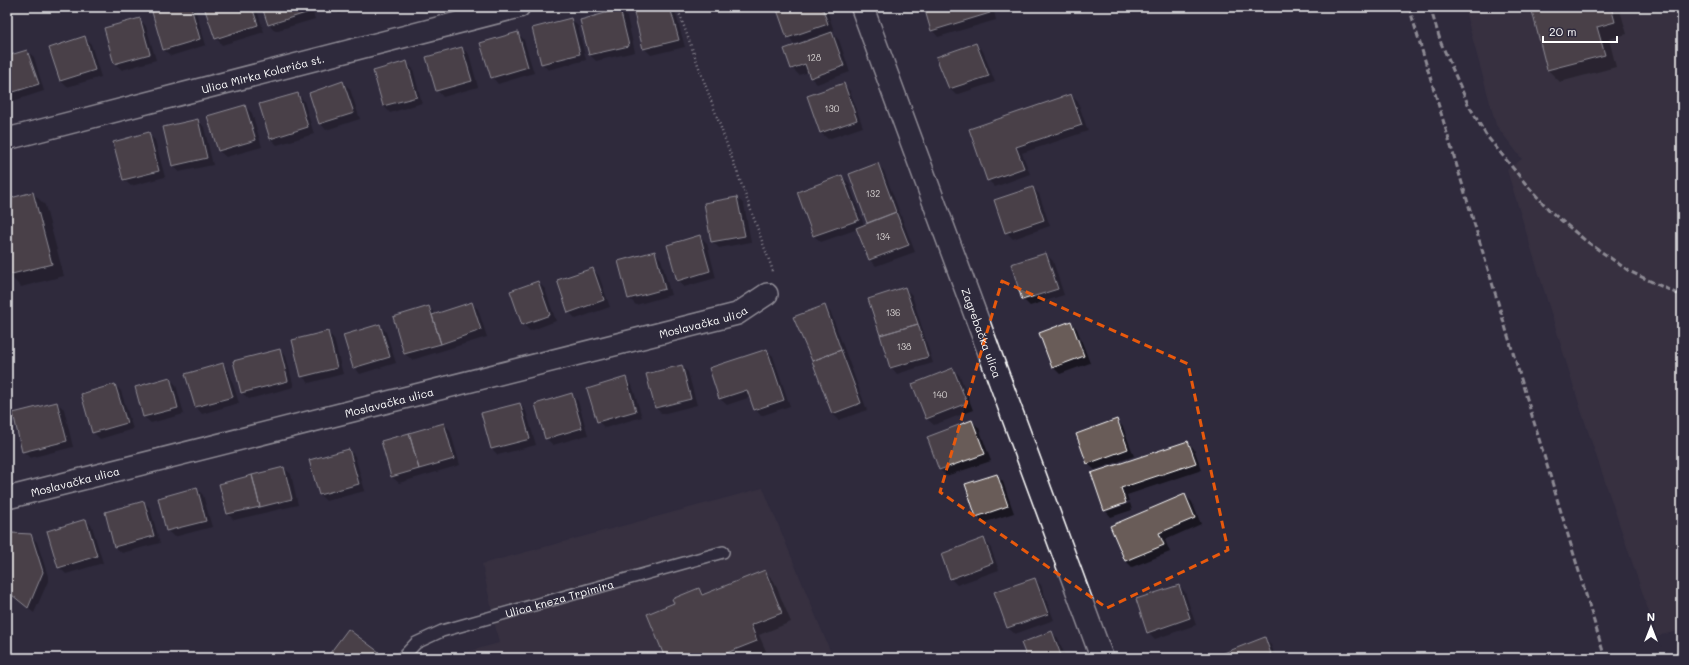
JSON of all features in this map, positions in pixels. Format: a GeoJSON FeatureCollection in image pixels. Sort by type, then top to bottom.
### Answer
{"type":"FeatureCollection","features":[{"type":"Feature","properties":{"kind":"main road","name":"Zagrebačka ulica"},"geometry":{"type":"LineString","coordinates":[[862,7],[1102,658]]}},
{"type":"Feature","properties":{"kind":"street","name":"Ulica Mirka Kolarića st."},"geometry":{"type":"LineString","coordinates":[[7,139],[519,7]]}},
{"type":"Feature","properties":{"kind":"street","name":"Moslavačka ulica"},"geometry":{"type":"LineString","coordinates":[[7,498],[737,314],[767,294]]}},
{"type":"Feature","properties":{"kind":"lane","name":"Ulica kneza Trpimira"},"geometry":{"type":"LineString","coordinates":[[402,658],[416,643],[442,631],[723,552]]}},
{"type":"Feature","properties":{"kind":"path"},"geometry":{"type":"LineString","coordinates":[[677,7],[772,263],[776,284],[767,294]]}},
{"type":"Feature","properties":{"kind":"path"},"geometry":{"type":"LineString","coordinates":[[784,658],[818,654],[829,658]]}},
{"type":"Feature","properties":{"kind":"highlighted area"},"geometry":{"type":"Polygon","coordinates":[[[1002,281],[1188,364],[1228,550],[1107,608],[940,492],[1002,281]]]}},
{"type":"Feature","properties":{"kind":"shaded area"},"geometry":{"type":"Polygon","coordinates":[[[1464,7],[1675,7],[1682,33],[1682,630],[1657,636],[1581,410],[1507,170],[1522,159],[1496,125],[1464,7]]]}},
{"type":"Feature","properties":{"kind":"shaded area"},"geometry":{"type":"Polygon","coordinates":[[[763,488],[833,658],[450,658],[499,643],[482,564],[763,488]]]}},
{"type":"Feature","properties":{"kind":"building"},"geometry":{"type":"Polygon","coordinates":[[[168,7],[191,7],[200,39],[163,50],[152,12],[168,7]]]}},
{"type":"Feature","properties":{"kind":"building"},"geometry":{"type":"Polygon","coordinates":[[[204,7],[252,7],[258,25],[215,39],[204,7]]]}},
{"type":"Feature","properties":{"kind":"building"},"geometry":{"type":"Polygon","coordinates":[[[262,7],[307,7],[309,12],[268,25],[262,7]]]}},
{"type":"Feature","properties":{"kind":"building"},"geometry":{"type":"Polygon","coordinates":[[[641,7],[670,7],[679,40],[643,49],[633,9],[641,7]]]}},
{"type":"Feature","properties":{"kind":"building"},"geometry":{"type":"Polygon","coordinates":[[[776,7],[822,7],[828,24],[787,38],[776,7]]]}},
{"type":"Feature","properties":{"kind":"building"},"geometry":{"type":"Polygon","coordinates":[[[924,7],[989,7],[990,13],[931,31],[924,7]]]}},
{"type":"Feature","properties":{"kind":"building"},"geometry":{"type":"Polygon","coordinates":[[[1531,7],[1611,7],[1615,22],[1597,27],[1605,55],[1547,70],[1531,7]]]}},
{"type":"Feature","properties":{"kind":"building"},"geometry":{"type":"Polygon","coordinates":[[[620,9],[629,46],[589,55],[580,20],[620,9]]]}},
{"type":"Feature","properties":{"kind":"building"},"geometry":{"type":"Polygon","coordinates":[[[140,18],[150,54],[114,64],[104,28],[140,18]]]}},
{"type":"Feature","properties":{"kind":"building"},"geometry":{"type":"Polygon","coordinates":[[[571,18],[580,54],[541,64],[532,28],[571,18]]]}},
{"type":"Feature","properties":{"kind":"building"},"geometry":{"type":"Polygon","coordinates":[[[518,32],[528,67],[491,78],[480,43],[518,32]]]}},
{"type":"Feature","properties":{"kind":"building"},"geometry":{"type":"Polygon","coordinates":[[[832,32],[844,66],[810,78],[805,64],[791,69],[784,49],[832,32]]]}},
{"type":"Feature","properties":{"kind":"building"},"geometry":{"type":"Polygon","coordinates":[[[85,36],[95,70],[60,81],[49,48],[85,36]]]}},
{"type":"Feature","properties":{"kind":"building"},"geometry":{"type":"Polygon","coordinates":[[[976,43],[989,76],[949,89],[936,57],[976,43]]]}},
{"type":"Feature","properties":{"kind":"building"},"geometry":{"type":"Polygon","coordinates":[[[462,47],[472,81],[436,91],[426,57],[462,47]]]}},
{"type":"Feature","properties":{"kind":"building"},"geometry":{"type":"Polygon","coordinates":[[[27,50],[39,84],[7,94],[7,56],[27,50]]]}},
{"type":"Feature","properties":{"kind":"building"},"geometry":{"type":"Polygon","coordinates":[[[407,61],[417,97],[383,106],[373,71],[407,61]]]}},
{"type":"Feature","properties":{"kind":"building"},"geometry":{"type":"Polygon","coordinates":[[[343,81],[354,113],[319,124],[309,93],[343,81]]]}},
{"type":"Feature","properties":{"kind":"building"},"geometry":{"type":"Polygon","coordinates":[[[844,83],[857,120],[820,133],[807,96],[844,83]]]}},
{"type":"Feature","properties":{"kind":"building"},"geometry":{"type":"Polygon","coordinates":[[[298,93],[308,127],[270,139],[259,104],[298,93]]]}},
{"type":"Feature","properties":{"kind":"building"},"geometry":{"type":"Polygon","coordinates":[[[1071,94],[1082,125],[1016,147],[1024,168],[987,181],[969,129],[1071,94]]]}},
{"type":"Feature","properties":{"kind":"building"},"geometry":{"type":"Polygon","coordinates":[[[245,105],[256,140],[218,151],[207,116],[245,105]]]}},
{"type":"Feature","properties":{"kind":"building"},"geometry":{"type":"Polygon","coordinates":[[[198,119],[207,158],[172,166],[163,127],[198,119]]]}},
{"type":"Feature","properties":{"kind":"building"},"geometry":{"type":"Polygon","coordinates":[[[149,132],[159,171],[123,180],[113,142],[149,132]]]}},
{"type":"Feature","properties":{"kind":"building"},"geometry":{"type":"Polygon","coordinates":[[[878,163],[896,212],[867,223],[849,174],[878,163]]]}},
{"type":"Feature","properties":{"kind":"building"},"geometry":{"type":"Polygon","coordinates":[[[842,175],[859,220],[813,236],[797,192],[842,175]]]}},
{"type":"Feature","properties":{"kind":"building"},"geometry":{"type":"Polygon","coordinates":[[[1033,187],[1044,220],[1005,233],[994,200],[1033,187]]]}},
{"type":"Feature","properties":{"kind":"building"},"geometry":{"type":"Polygon","coordinates":[[[33,192],[52,264],[8,275],[7,199],[33,192]]]}},
{"type":"Feature","properties":{"kind":"building"},"geometry":{"type":"Polygon","coordinates":[[[737,197],[745,236],[711,242],[704,203],[737,197]]]}},
{"type":"Feature","properties":{"kind":"building"},"geometry":{"type":"Polygon","coordinates":[[[896,212],[909,245],[869,260],[856,228],[896,212]]]}},
{"type":"Feature","properties":{"kind":"building"},"geometry":{"type":"Polygon","coordinates":[[[700,235],[710,271],[677,281],[667,245],[700,235]]]}},
{"type":"Feature","properties":{"kind":"building"},"geometry":{"type":"Polygon","coordinates":[[[655,251],[665,289],[628,299],[618,261],[655,251]]]}},
{"type":"Feature","properties":{"kind":"building"},"geometry":{"type":"Polygon","coordinates":[[[1046,253],[1058,289],[1022,300],[1011,264],[1046,253]]]}},
{"type":"Feature","properties":{"kind":"building"},"geometry":{"type":"Polygon","coordinates":[[[593,268],[604,300],[568,313],[557,280],[593,268]]]}},
{"type":"Feature","properties":{"kind":"building"},"geometry":{"type":"Polygon","coordinates":[[[538,281],[550,315],[522,325],[510,291],[538,281]]]}},
{"type":"Feature","properties":{"kind":"building"},"geometry":{"type":"Polygon","coordinates":[[[905,287],[918,324],[880,335],[868,299],[905,287]]]}},
{"type":"Feature","properties":{"kind":"building"},"geometry":{"type":"Polygon","coordinates":[[[472,302],[481,330],[441,344],[432,315],[472,302]]]}},
{"type":"Feature","properties":{"kind":"building"},"geometry":{"type":"Polygon","coordinates":[[[825,305],[841,350],[812,361],[793,317],[825,305]]]}},
{"type":"Feature","properties":{"kind":"building"},"geometry":{"type":"Polygon","coordinates":[[[429,306],[441,344],[404,354],[393,317],[429,306]]]}},
{"type":"Feature","properties":{"kind":"building"},"geometry":{"type":"Polygon","coordinates":[[[1071,321],[1084,356],[1052,368],[1039,333],[1071,321]]]}},
{"type":"Feature","properties":{"kind":"building"},"geometry":{"type":"Polygon","coordinates":[[[380,324],[390,357],[353,368],[343,335],[380,324]]]}},
{"type":"Feature","properties":{"kind":"building"},"geometry":{"type":"Polygon","coordinates":[[[918,324],[928,357],[890,368],[880,335],[918,324]]]}},
{"type":"Feature","properties":{"kind":"building"},"geometry":{"type":"Polygon","coordinates":[[[328,331],[337,368],[301,377],[292,340],[328,331]]]}},
{"type":"Feature","properties":{"kind":"building"},"geometry":{"type":"Polygon","coordinates":[[[280,349],[288,381],[241,393],[233,361],[280,349]]]}},
{"type":"Feature","properties":{"kind":"building"},"geometry":{"type":"Polygon","coordinates":[[[767,349],[784,400],[754,410],[747,390],[719,399],[709,368],[767,349]]]}},
{"type":"Feature","properties":{"kind":"building"},"geometry":{"type":"Polygon","coordinates":[[[841,350],[861,403],[832,414],[812,361],[841,350]]]}},
{"type":"Feature","properties":{"kind":"building"},"geometry":{"type":"Polygon","coordinates":[[[223,363],[233,397],[195,407],[185,374],[223,363]]]}},
{"type":"Feature","properties":{"kind":"building"},"geometry":{"type":"Polygon","coordinates":[[[682,365],[691,399],[655,408],[646,374],[682,365]]]}},
{"type":"Feature","properties":{"kind":"building"},"geometry":{"type":"Polygon","coordinates":[[[953,368],[967,403],[926,419],[912,384],[953,368]]]}},
{"type":"Feature","properties":{"kind":"building"},"geometry":{"type":"Polygon","coordinates":[[[170,377],[178,408],[143,417],[135,387],[170,377]]]}},
{"type":"Feature","properties":{"kind":"building"},"geometry":{"type":"Polygon","coordinates":[[[626,377],[636,411],[597,422],[587,389],[626,377]]]}},
{"type":"Feature","properties":{"kind":"building"},"geometry":{"type":"Polygon","coordinates":[[[115,384],[127,423],[92,433],[81,394],[115,384]]]}},
{"type":"Feature","properties":{"kind":"building"},"geometry":{"type":"Polygon","coordinates":[[[572,393],[582,428],[545,439],[535,404],[572,393]]]}},
{"type":"Feature","properties":{"kind":"building"},"geometry":{"type":"Polygon","coordinates":[[[57,402],[67,441],[22,452],[13,413],[57,402]]]}},
{"type":"Feature","properties":{"kind":"building"},"geometry":{"type":"Polygon","coordinates":[[[520,403],[530,439],[491,449],[481,413],[520,403]]]}},
{"type":"Feature","properties":{"kind":"building"},"geometry":{"type":"Polygon","coordinates":[[[1117,419],[1128,449],[1087,464],[1076,434],[1117,419]]]}},
{"type":"Feature","properties":{"kind":"building"},"geometry":{"type":"Polygon","coordinates":[[[972,420],[985,454],[939,470],[927,437],[972,420]]]}},
{"type":"Feature","properties":{"kind":"building"},"geometry":{"type":"Polygon","coordinates":[[[444,423],[454,459],[419,469],[409,433],[444,423]]]}},
{"type":"Feature","properties":{"kind":"building"},"geometry":{"type":"Polygon","coordinates":[[[409,433],[419,469],[391,477],[381,441],[409,433]]]}},
{"type":"Feature","properties":{"kind":"building"},"geometry":{"type":"Polygon","coordinates":[[[1188,441],[1196,463],[1121,488],[1126,503],[1104,511],[1091,473],[1188,441]]]}},
{"type":"Feature","properties":{"kind":"building"},"geometry":{"type":"Polygon","coordinates":[[[349,449],[359,484],[319,495],[309,460],[349,449]]]}},
{"type":"Feature","properties":{"kind":"building"},"geometry":{"type":"Polygon","coordinates":[[[284,467],[292,499],[260,507],[252,475],[284,467]]]}},
{"type":"Feature","properties":{"kind":"building"},"geometry":{"type":"Polygon","coordinates":[[[997,474],[1008,506],[976,517],[965,484],[997,474]]]}},
{"type":"Feature","properties":{"kind":"building"},"geometry":{"type":"Polygon","coordinates":[[[252,475],[260,507],[227,514],[219,484],[252,475]]]}},
{"type":"Feature","properties":{"kind":"building"},"geometry":{"type":"Polygon","coordinates":[[[197,487],[206,521],[166,531],[158,498],[197,487]]]}},
{"type":"Feature","properties":{"kind":"building"},"geometry":{"type":"Polygon","coordinates":[[[1185,494],[1195,518],[1159,533],[1164,545],[1125,561],[1110,526],[1185,494]]]}},
{"type":"Feature","properties":{"kind":"building"},"geometry":{"type":"Polygon","coordinates":[[[144,501],[154,536],[114,547],[105,512],[144,501]]]}},
{"type":"Feature","properties":{"kind":"building"},"geometry":{"type":"Polygon","coordinates":[[[86,519],[97,556],[58,568],[47,531],[86,519]]]}},
{"type":"Feature","properties":{"kind":"building"},"geometry":{"type":"Polygon","coordinates":[[[12,533],[31,534],[43,572],[28,608],[7,591],[7,539],[12,533]]]}},
{"type":"Feature","properties":{"kind":"building"},"geometry":{"type":"Polygon","coordinates":[[[984,538],[993,563],[950,579],[941,554],[984,538]]]}},
{"type":"Feature","properties":{"kind":"building"},"geometry":{"type":"Polygon","coordinates":[[[765,570],[782,613],[751,625],[757,641],[714,658],[665,658],[647,614],[674,603],[672,599],[699,588],[702,595],[765,570]]]}},
{"type":"Feature","properties":{"kind":"building"},"geometry":{"type":"Polygon","coordinates":[[[1035,578],[1048,614],[1007,628],[994,592],[1035,578]]]}},
{"type":"Feature","properties":{"kind":"building"},"geometry":{"type":"Polygon","coordinates":[[[1179,585],[1190,618],[1147,633],[1136,599],[1179,585]]]}},
{"type":"Feature","properties":{"kind":"building"},"geometry":{"type":"Polygon","coordinates":[[[348,629],[379,652],[375,658],[327,657],[348,629]]]}},
{"type":"Feature","properties":{"kind":"building"},"geometry":{"type":"Polygon","coordinates":[[[1052,631],[1062,658],[1027,658],[1021,643],[1052,631]]]}},
{"type":"Feature","properties":{"kind":"building"},"geometry":{"type":"Polygon","coordinates":[[[1265,637],[1271,654],[1261,658],[1211,658],[1265,637]]]}},
{"type":"Feature","properties":{"kind":"railway"},"geometry":{"type":"LineString","coordinates":[[1409,7],[1605,658]]}},
{"type":"Feature","properties":{"kind":"railway"},"geometry":{"type":"LineString","coordinates":[[1430,7],[1441,43],[1468,104],[1486,135],[1525,183],[1550,211],[1586,241],[1629,271],[1682,296]]}}]}
